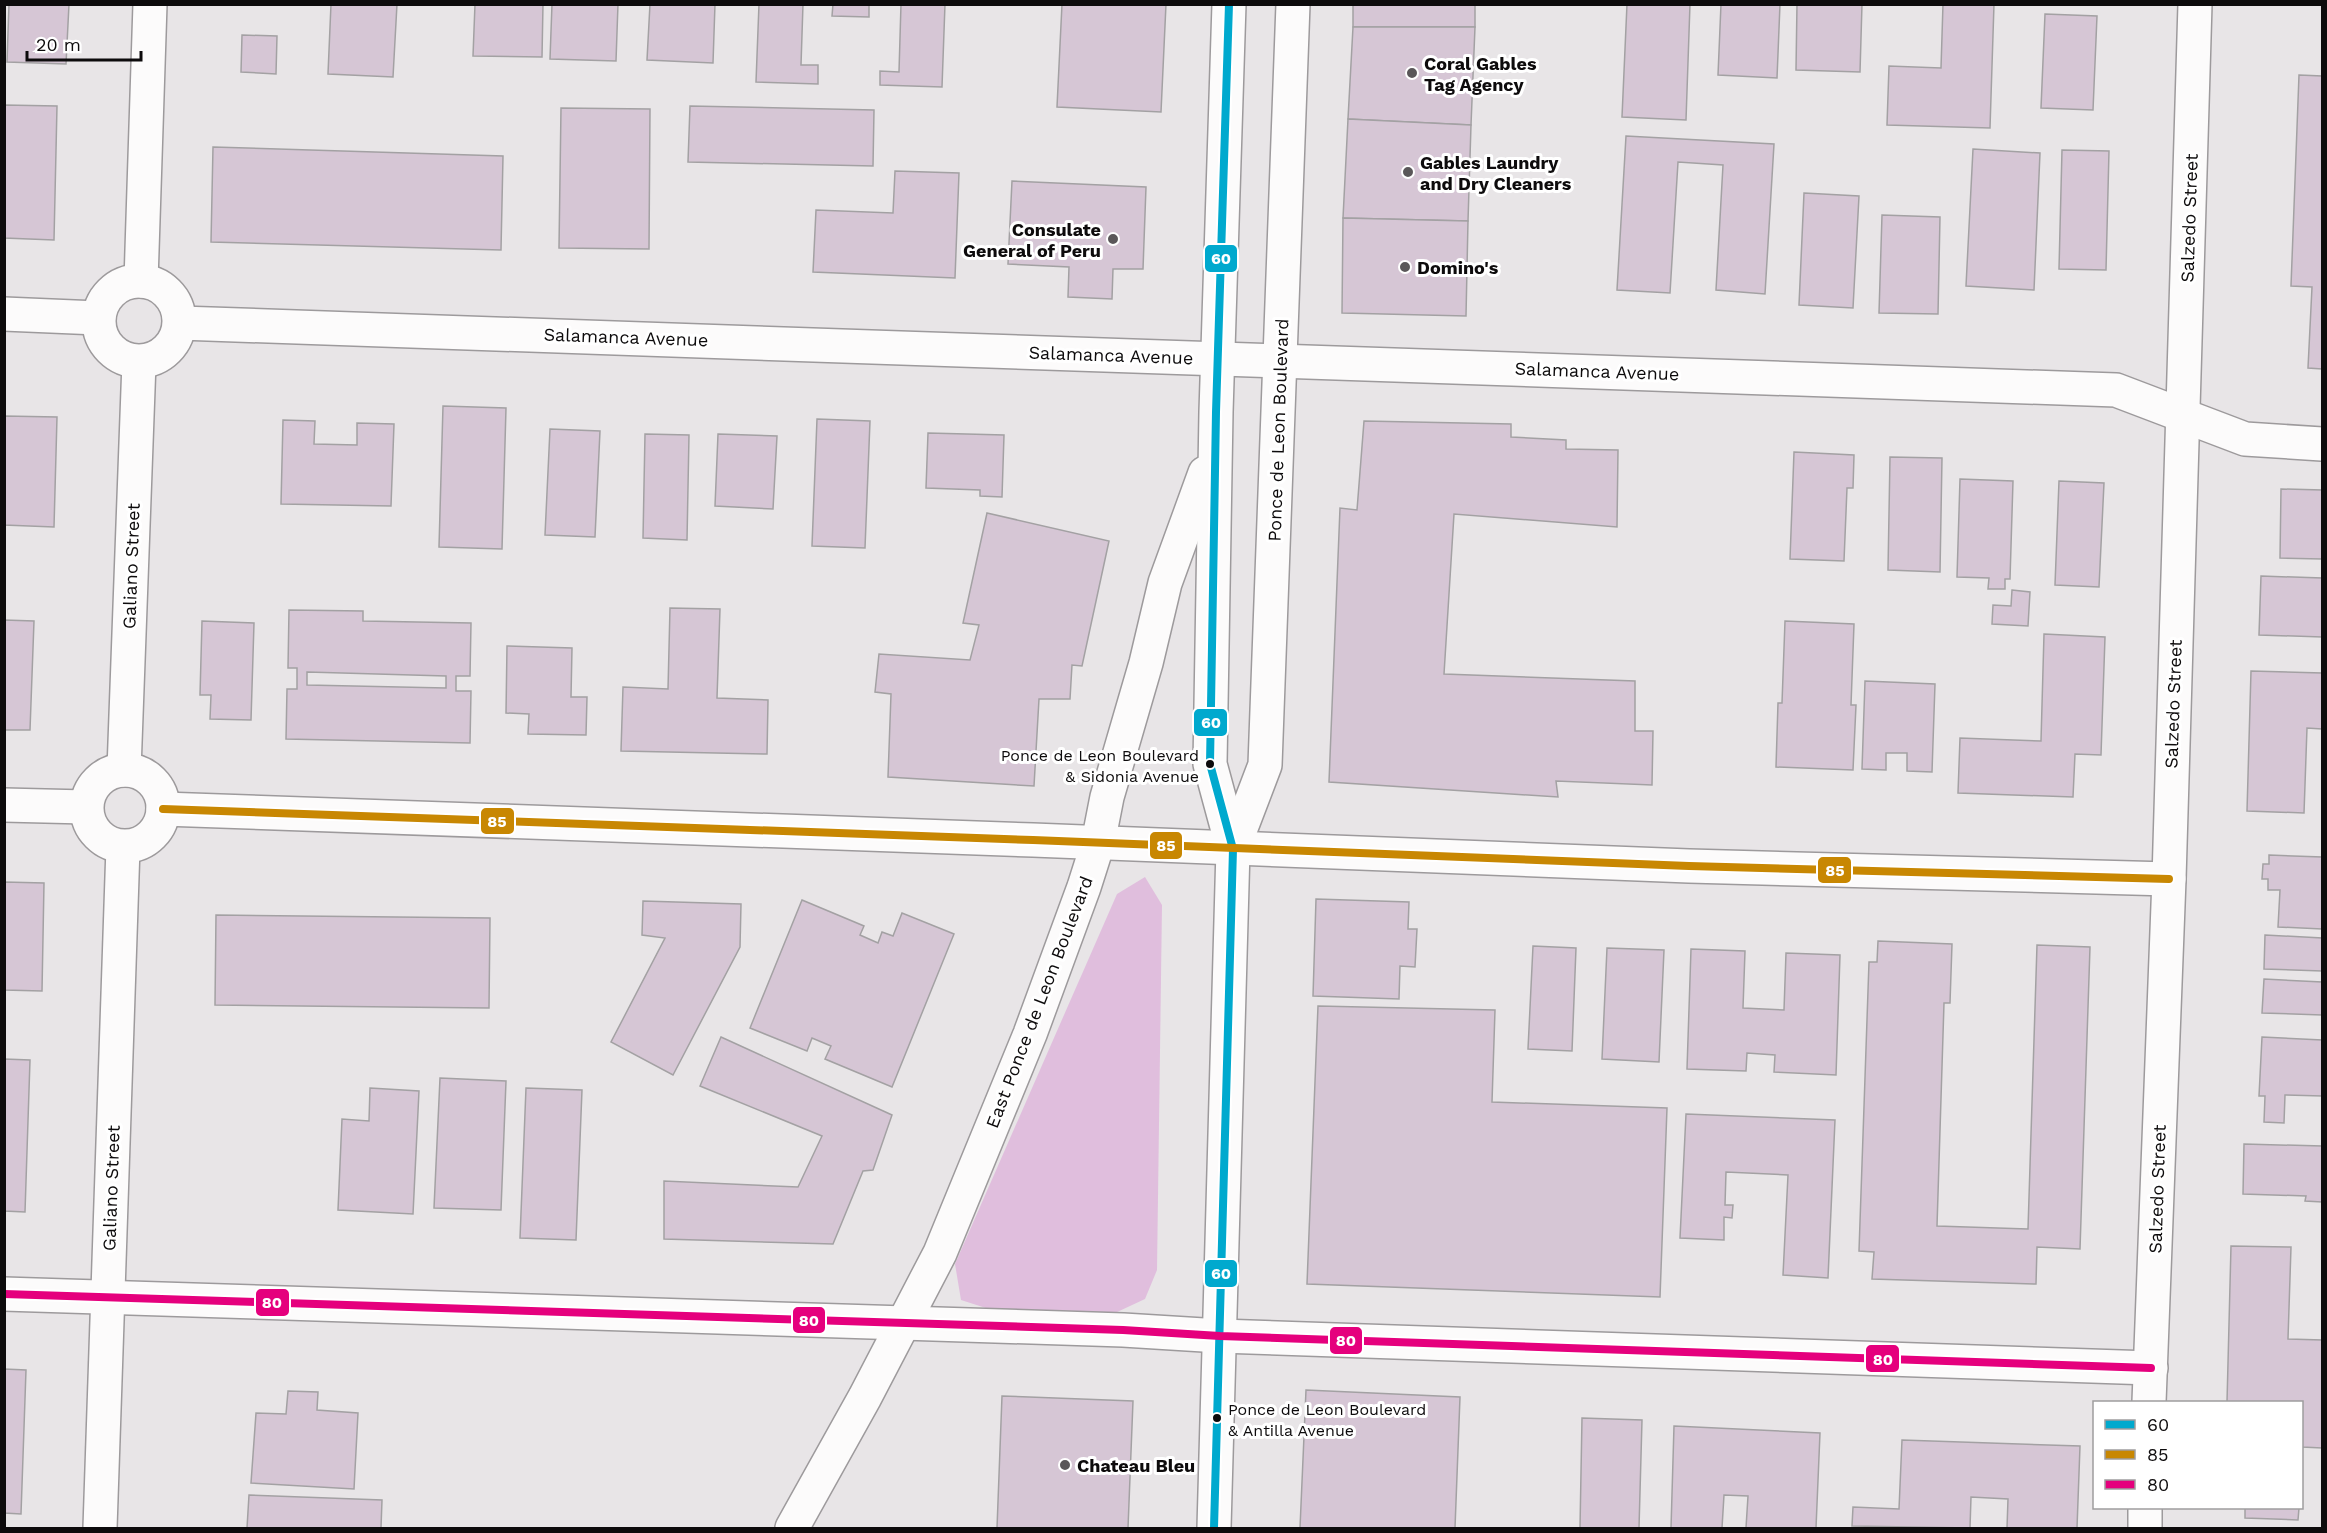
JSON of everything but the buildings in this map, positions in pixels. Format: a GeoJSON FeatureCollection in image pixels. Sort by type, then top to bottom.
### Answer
{"type":"FeatureCollection","features":[{"type":"Feature","properties":{"kind":"street"},"geometry":{"type":"LineString","coordinates":[[141,280],[150,4]]}},
{"type":"Feature","properties":{"kind":"street","name":"Ponce de Leon Boulevard"},"geometry":{"type":"LineString","coordinates":[[1214,1528],[1233,849],[1210,764],[1215,447],[1229,4]]}},
{"type":"Feature","properties":{"kind":"street","name":"Ponce de Leon Boulevard"},"geometry":{"type":"LineString","coordinates":[[1233,849],[1265,765],[1293,4]]}},
{"type":"Feature","properties":{"kind":"street","name":"Salzedo Street"},"geometry":{"type":"LineString","coordinates":[[2149,1401],[2169,879],[2195,4]]}},
{"type":"Feature","properties":{"kind":"street"},"geometry":{"type":"LineString","coordinates":[[141,280],[164,288],[173,298],[180,323],[172,346],[152,360],[139,362],[114,353],[105,343],[98,318],[107,296],[116,288],[141,280]]}},
{"type":"Feature","properties":{"kind":"street"},"geometry":{"type":"LineString","coordinates":[[4,314],[98,318]]}},
{"type":"Feature","properties":{"kind":"street","name":"Salamanca Avenue"},"geometry":{"type":"LineString","coordinates":[[180,323],[2116,390],[2245,439],[2322,444]]}},
{"type":"Feature","properties":{"kind":"street","name":"Galiano Street"},"geometry":{"type":"LineString","coordinates":[[124,770],[139,362]]}},
{"type":"Feature","properties":{"kind":"street","name":"East Ponce de Leon Boulevard"},"geometry":{"type":"LineString","coordinates":[[792,1528],[865,1397],[940,1252],[1030,1034],[1098,843],[1107,797],[1146,663],[1165,583],[1215,447]]}},
{"type":"Feature","properties":{"kind":"street"},"geometry":{"type":"LineString","coordinates":[[124,770],[136,771],[148,777],[162,797],[163,809],[161,822],[151,836],[135,846],[123,847],[106,842],[92,830],[87,819],[86,807],[93,785],[102,777],[124,770]]}},
{"type":"Feature","properties":{"kind":"street"},"geometry":{"type":"LineString","coordinates":[[4,805],[86,807]]}},
{"type":"Feature","properties":{"kind":"street"},"geometry":{"type":"LineString","coordinates":[[163,809],[1689,866],[2169,879]]}},
{"type":"Feature","properties":{"kind":"street","name":"Galiano Street"},"geometry":{"type":"LineString","coordinates":[[100,1528],[123,847]]}},
{"type":"Feature","properties":{"kind":"street"},"geometry":{"type":"LineString","coordinates":[[4,1294],[1123,1330],[1220,1336],[2151,1368]]}},
{"type":"Feature","properties":{"kind":"street"},"geometry":{"type":"LineString","coordinates":[[2145,1509],[2145,1528]]}},
{"type":"Feature","properties":{"kind":"shaded area"},"geometry":{"type":"Polygon","coordinates":[[[1145,877],[1162,905],[1157,1270],[1145,1299],[1115,1313],[989,1309],[961,1300],[955,1264],[1117,894],[1145,877]]]}},
{"type":"Feature","properties":{"kind":"transit line","name":"60"},"geometry":{"type":"LineString","coordinates":[[1214,1528],[1233,849],[1210,764],[1216,412],[1229,4]]}},
{"type":"Feature","properties":{"kind":"transit line","name":"85"},"geometry":{"type":"LineString","coordinates":[[163,809],[1689,866],[2169,879]]}},
{"type":"Feature","properties":{"kind":"transit line","name":"80"},"geometry":{"type":"LineString","coordinates":[[4,1294],[1123,1330],[1220,1336],[2151,1368]]}},
{"type":"Feature","properties":{"kind":"place","name":"Coral Gables Tag Agency"},"geometry":{"type":"Point","coordinates":[1412,73]}},
{"type":"Feature","properties":{"kind":"place","name":"Gables Laundry and Dry Cleaners"},"geometry":{"type":"Point","coordinates":[1408,172]}},
{"type":"Feature","properties":{"kind":"place","name":"Consulate General of Peru"},"geometry":{"type":"Point","coordinates":[1113,239]}},
{"type":"Feature","properties":{"kind":"place","name":"Domino's"},"geometry":{"type":"Point","coordinates":[1405,267]}},
{"type":"Feature","properties":{"kind":"place","name":"Ponce de Leon Boulevard & Sidonia Avenue"},"geometry":{"type":"Point","coordinates":[1210,764]}},
{"type":"Feature","properties":{"kind":"place","name":"Ponce de Leon Boulevard & Antilla Avenue"},"geometry":{"type":"Point","coordinates":[1217,1418]}},
{"type":"Feature","properties":{"kind":"place","name":"Chateau Bleu"},"geometry":{"type":"Point","coordinates":[1065,1465]}}]}
